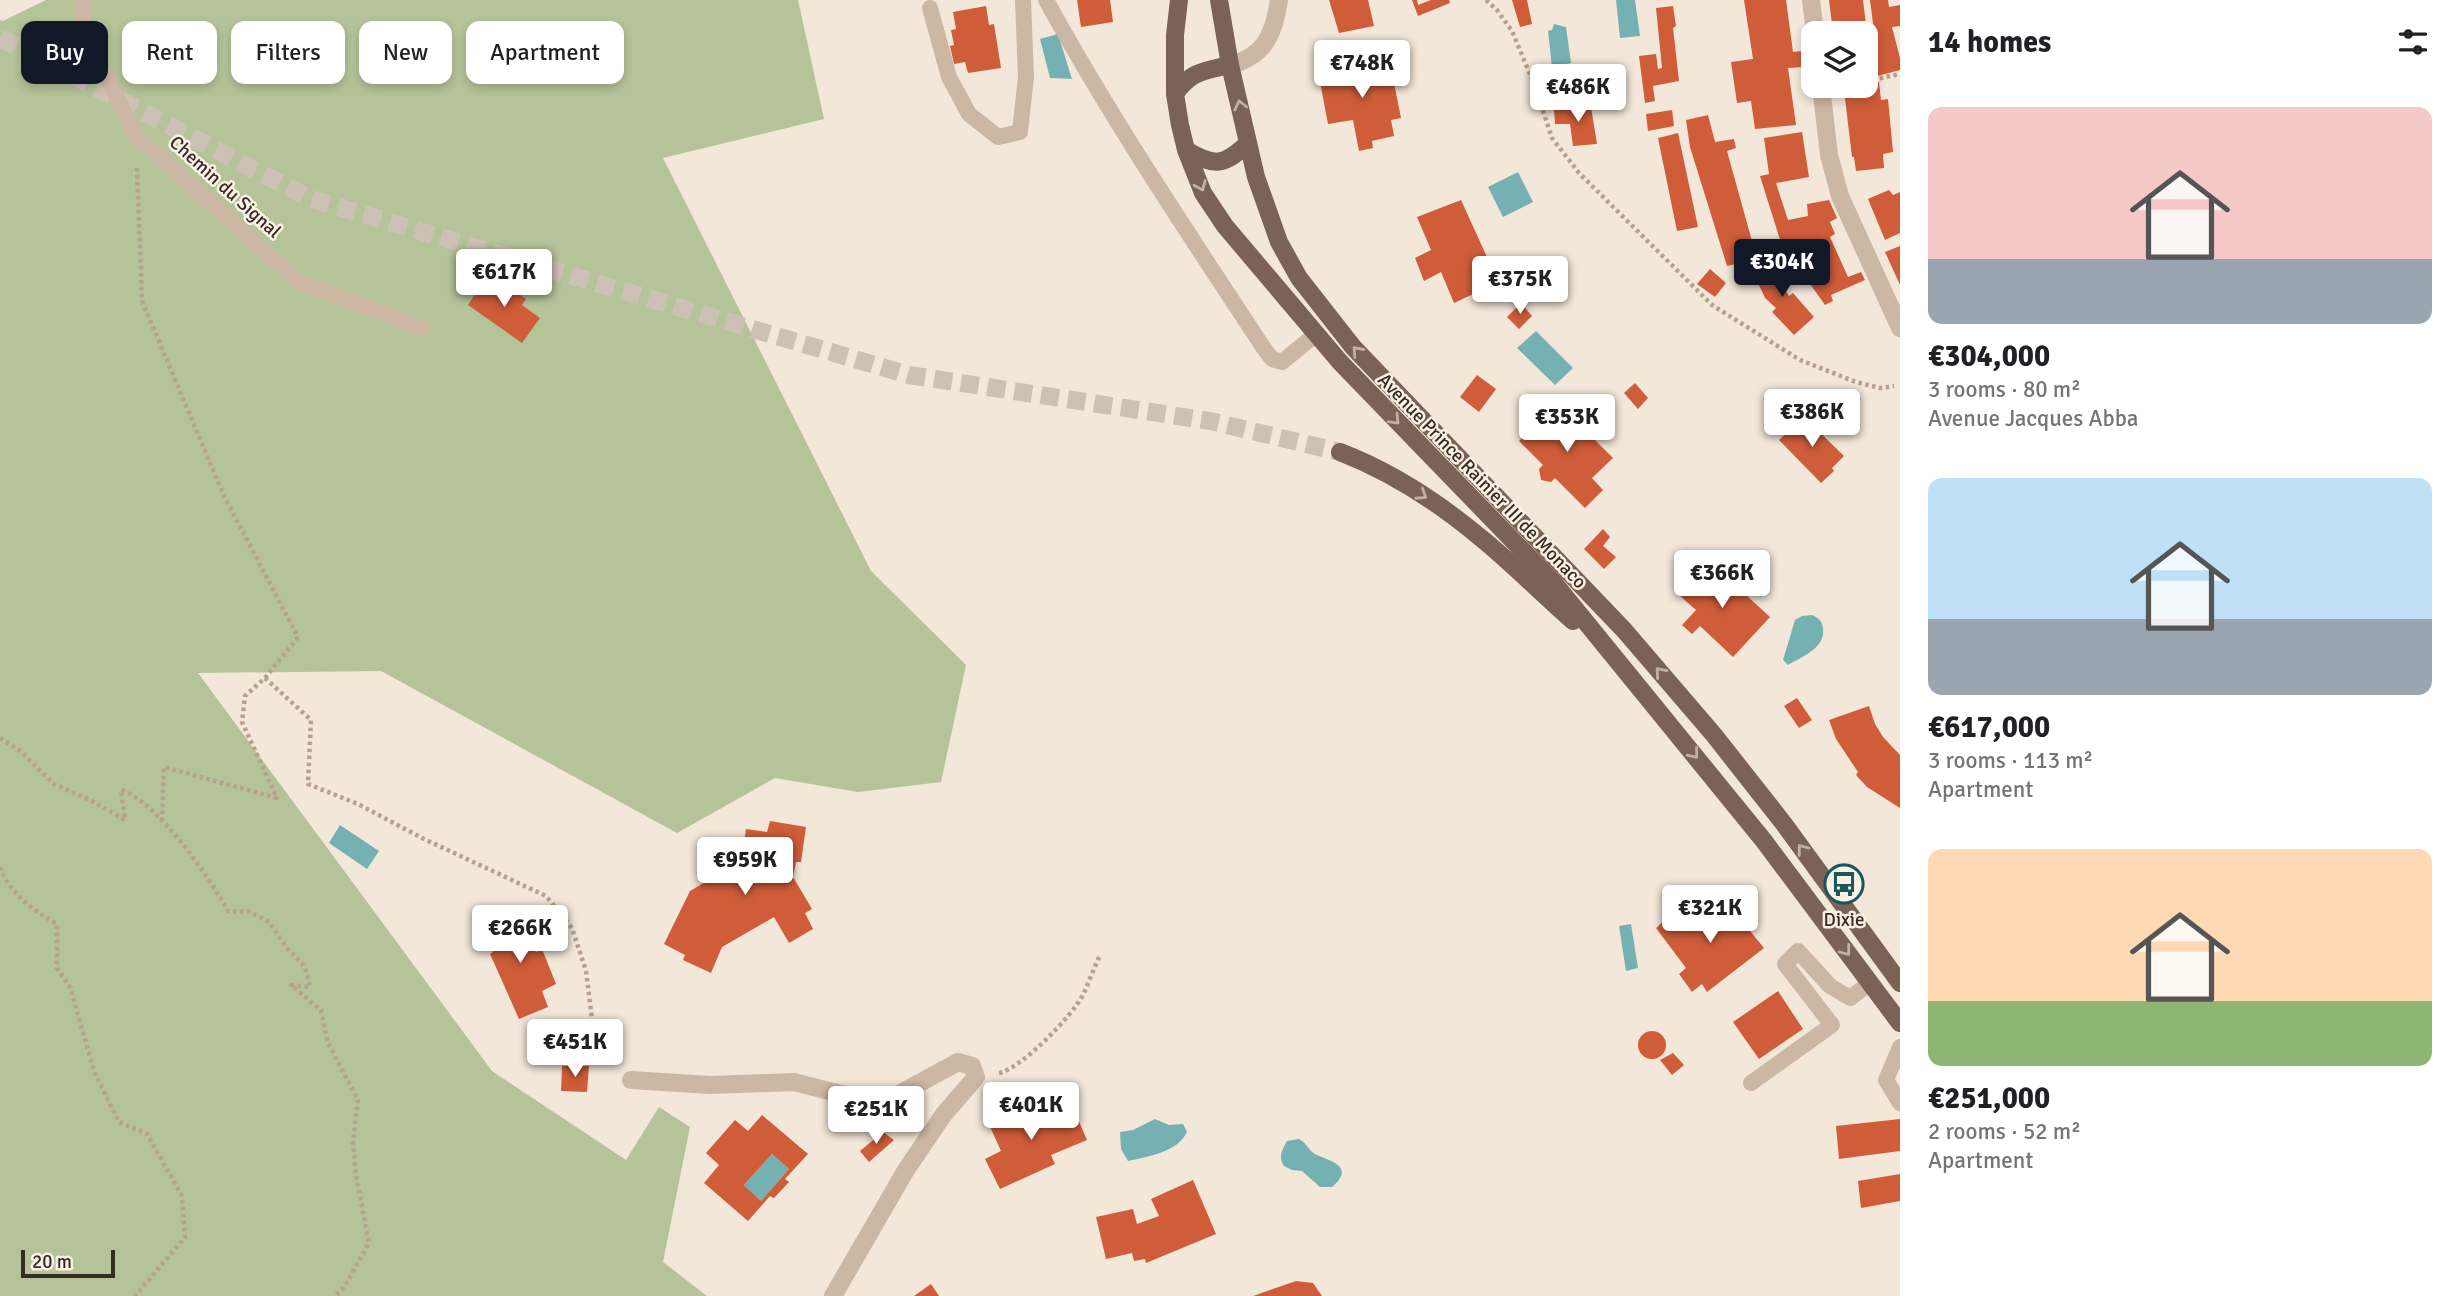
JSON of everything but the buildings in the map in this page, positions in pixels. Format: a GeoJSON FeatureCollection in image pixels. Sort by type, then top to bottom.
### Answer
{"type":"FeatureCollection","features":[{"type":"Feature","properties":{"kind":"main road","name":"Avenue Prince Rainier III de Monaco"},"geometry":{"type":"LineString","coordinates":[[1179,0],[1175,35],[1175,94],[1186,150],[1203,193],[1225,226],[1315,335],[1554,583],[1764,841],[1900,1023]]}},
{"type":"Feature","properties":{"kind":"main road","name":"Avenue Prince Rainier III de Monaco"},"geometry":{"type":"LineString","coordinates":[[1219,0],[1230,65],[1265,207],[1279,242],[1299,278],[1330,319],[1409,407],[1559,561],[1642,651],[1714,735],[1776,814],[1900,983]]}},
{"type":"Feature","properties":{"kind":"main road"},"geometry":{"type":"LineString","coordinates":[[1175,94],[1185,81],[1198,72],[1230,65]]}},
{"type":"Feature","properties":{"kind":"main road"},"geometry":{"type":"LineString","coordinates":[[1186,150],[1211,162],[1222,162],[1248,143]]}},
{"type":"Feature","properties":{"kind":"main road"},"geometry":{"type":"LineString","coordinates":[[1340,452],[1377,466],[1482,538],[1542,595],[1603,645]]}},
{"type":"Feature","properties":{"kind":"street"},"geometry":{"type":"LineString","coordinates":[[1230,65],[1254,56],[1268,40],[1276,19],[1279,0]]}},
{"type":"Feature","properties":{"kind":"street"},"geometry":{"type":"LineString","coordinates":[[1811,0],[1814,21]]}},
{"type":"Feature","properties":{"kind":"street"},"geometry":{"type":"LineString","coordinates":[[1822,98],[1829,155],[1840,196],[1900,328]]}},
{"type":"Feature","properties":{"kind":"street"},"geometry":{"type":"LineString","coordinates":[[631,1080],[710,1085],[794,1082],[860,1099],[892,1098],[958,1062],[972,1066],[976,1077],[944,1114],[914,1158],[833,1296]]}},
{"type":"Feature","properties":{"kind":"lane","name":"Chemin du Signal"},"geometry":{"type":"LineString","coordinates":[[82,0],[85,33],[136,136],[299,282],[422,328]]}},
{"type":"Feature","properties":{"kind":"lane"},"geometry":{"type":"LineString","coordinates":[[930,8],[949,77],[969,114],[998,137],[1020,132],[1026,77],[1023,0]]}},
{"type":"Feature","properties":{"kind":"lane"},"geometry":{"type":"LineString","coordinates":[[1046,0],[1080,63],[1125,136],[1272,359],[1282,362],[1315,335]]}},
{"type":"Feature","properties":{"kind":"lane"},"geometry":{"type":"LineString","coordinates":[[1751,1083],[1832,1025],[1785,964],[1798,951],[1830,986],[1850,998],[1870,983]]}},
{"type":"Feature","properties":{"kind":"lane"},"geometry":{"type":"LineString","coordinates":[[1900,1046],[1886,1080],[1900,1103]]}},
{"type":"Feature","properties":{"kind":"path"},"geometry":{"type":"LineString","coordinates":[[1486,0],[1512,31],[1552,138],[1579,173],[1712,305],[1800,360],[1868,385],[1880,388],[1894,386]]}},
{"type":"Feature","properties":{"kind":"path"},"geometry":{"type":"LineString","coordinates":[[1878,79],[1900,74]]}},
{"type":"Feature","properties":{"kind":"path"},"geometry":{"type":"LineString","coordinates":[[136,136],[142,301],[224,496],[299,637],[265,678],[245,696],[242,722],[277,798],[164,767],[162,820]]}},
{"type":"Feature","properties":{"kind":"path"},"geometry":{"type":"LineString","coordinates":[[265,678],[311,720],[307,784],[358,804],[422,838],[546,896],[572,928],[586,971],[597,1058],[630,1058]]}},
{"type":"Feature","properties":{"kind":"path"},"geometry":{"type":"LineString","coordinates":[[0,738],[19,750],[54,784],[125,820],[121,790],[130,793],[162,820],[213,884],[228,911],[250,912],[269,922],[287,948],[306,967],[310,987],[291,985],[321,1010],[328,1043],[358,1100],[353,1141],[356,1175],[369,1243],[345,1286],[335,1296]]}},
{"type":"Feature","properties":{"kind":"path"},"geometry":{"type":"LineString","coordinates":[[0,867],[27,906],[57,924],[57,968],[70,987],[94,1070],[119,1122],[147,1134],[182,1196],[185,1237],[135,1296]]}},
{"type":"Feature","properties":{"kind":"path"},"geometry":{"type":"LineString","coordinates":[[1019,1065],[1056,1029],[1082,997],[1100,955]]}},
{"type":"Feature","properties":{"kind":"green space"},"geometry":{"type":"Polygon","coordinates":[[[46,0],[798,0],[824,119],[663,158],[871,571],[966,665],[941,782],[858,792],[775,778],[677,833],[381,671],[198,673],[492,1071],[626,1160],[659,1107],[690,1127],[663,1262],[707,1296],[0,1296],[0,20],[3,21],[46,0]]]}},
{"type":"Feature","properties":{"kind":"water"},"geometry":{"type":"Polygon","coordinates":[[[1616,0],[1635,0],[1640,36],[1620,38],[1616,0]]]}},
{"type":"Feature","properties":{"kind":"water"},"geometry":{"type":"Polygon","coordinates":[[[1554,24],[1566,27],[1571,63],[1552,67],[1548,31],[1552,30],[1554,24]]]}},
{"type":"Feature","properties":{"kind":"water"},"geometry":{"type":"Polygon","coordinates":[[[1058,34],[1072,79],[1050,78],[1040,39],[1058,34]]]}},
{"type":"Feature","properties":{"kind":"water"},"geometry":{"type":"Polygon","coordinates":[[[1518,172],[1533,202],[1503,217],[1488,187],[1518,172]]]}},
{"type":"Feature","properties":{"kind":"water"},"geometry":{"type":"Polygon","coordinates":[[[1536,331],[1573,368],[1555,385],[1517,348],[1536,331]]]}},
{"type":"Feature","properties":{"kind":"water"},"geometry":{"type":"Polygon","coordinates":[[[1812,615],[1822,625],[1821,641],[1812,651],[1788,665],[1783,660],[1795,620],[1812,615]]]}},
{"type":"Feature","properties":{"kind":"water"},"geometry":{"type":"Polygon","coordinates":[[[340,825],[379,851],[367,869],[329,843],[340,825]]]}},
{"type":"Feature","properties":{"kind":"water"},"geometry":{"type":"Polygon","coordinates":[[[1631,924],[1638,968],[1626,971],[1619,926],[1631,924]]]}},
{"type":"Feature","properties":{"kind":"water"},"geometry":{"type":"Polygon","coordinates":[[[1155,1119],[1169,1125],[1183,1124],[1187,1132],[1183,1139],[1169,1149],[1128,1161],[1121,1149],[1120,1132],[1133,1130],[1155,1119]]]}},
{"type":"Feature","properties":{"kind":"water"},"geometry":{"type":"Polygon","coordinates":[[[1299,1139],[1313,1152],[1341,1169],[1339,1180],[1332,1187],[1320,1187],[1302,1171],[1284,1166],[1281,1157],[1287,1141],[1299,1139]]]}},
{"type":"Feature","properties":{"kind":"water"},"geometry":{"type":"Polygon","coordinates":[[[772,1154],[789,1169],[761,1201],[744,1185],[772,1154]]]}},
{"type":"Feature","properties":{"kind":"tunnel"},"geometry":{"type":"LineString","coordinates":[[0,38],[311,199],[909,375],[1210,421],[1340,452]]}},
{"type":"Feature","properties":{"kind":"place","name":"Dixie"},"geometry":{"type":"Point","coordinates":[1844,884]}}]}
